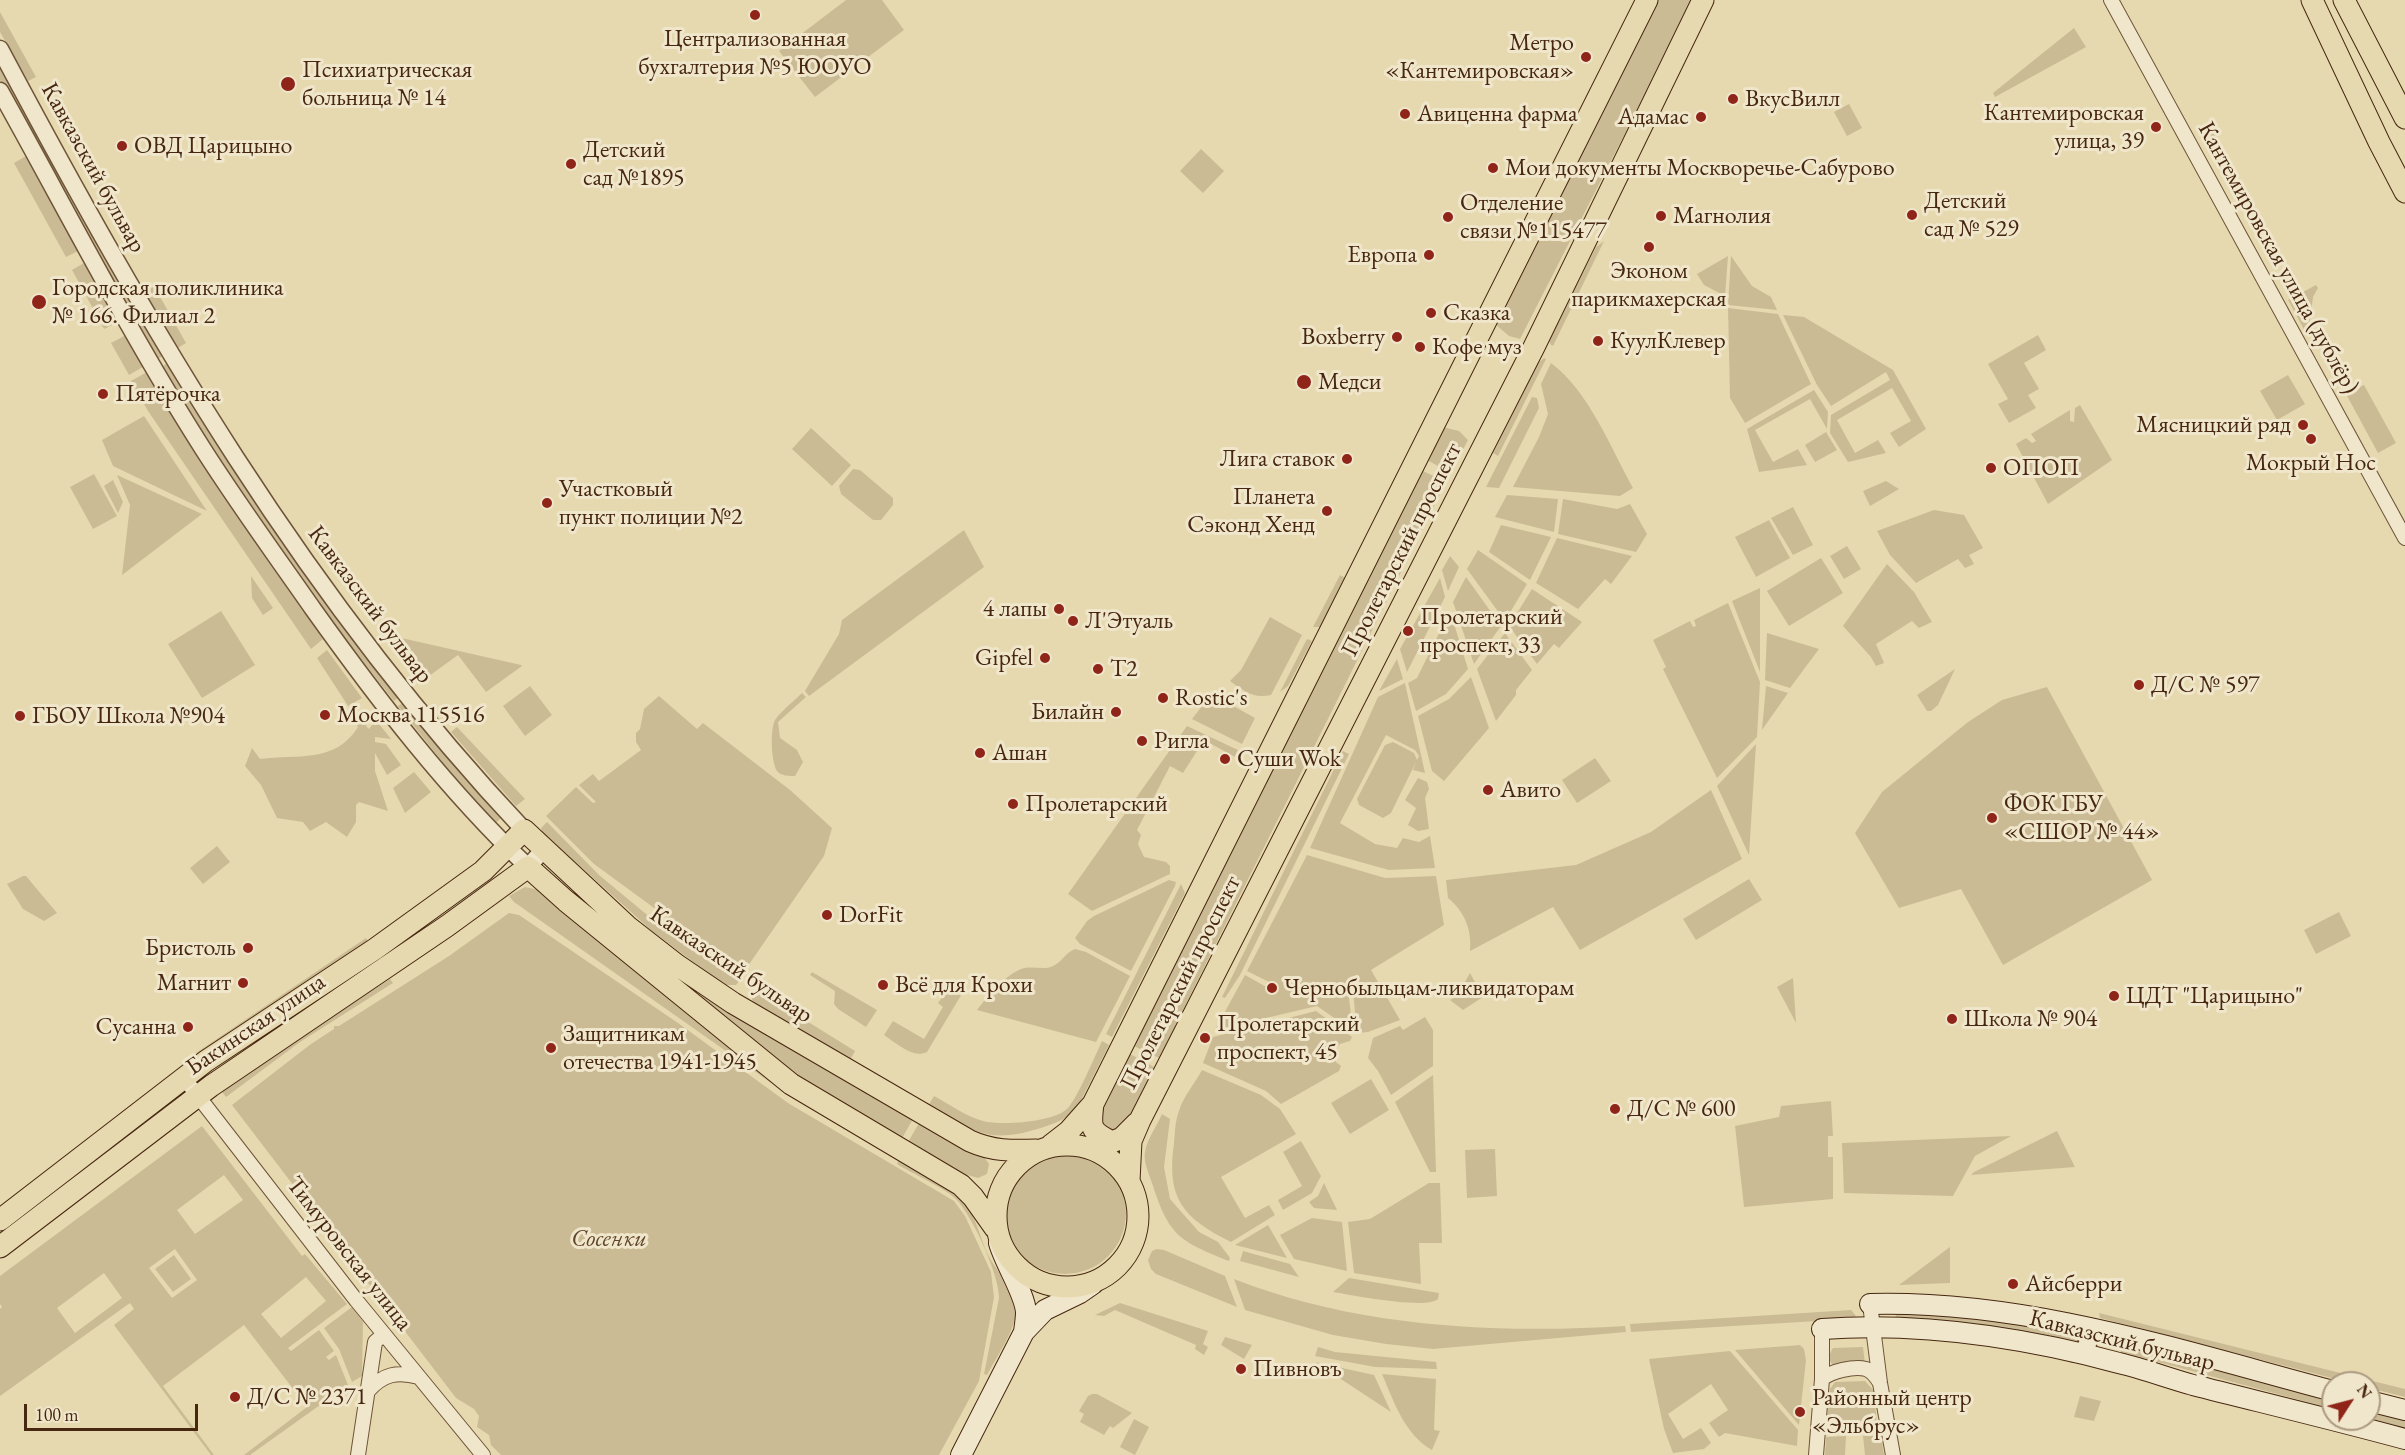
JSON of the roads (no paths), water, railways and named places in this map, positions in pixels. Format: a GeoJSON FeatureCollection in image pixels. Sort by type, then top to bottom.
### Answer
{"type":"FeatureCollection","features":[{"type":"Feature","properties":{"kind":"main road","name":"Пролетарский проспект"},"geometry":{"type":"LineString","coordinates":[[1043,1147],[1069,1131],[1093,1104],[1647,0]]}},
{"type":"Feature","properties":{"kind":"main road","name":"Пролетарский проспект"},"geometry":{"type":"LineString","coordinates":[[1129,1181],[1131,1141],[1140,1120],[1534,347],[1702,0]]}},
{"type":"Feature","properties":{"kind":"main road"},"geometry":{"type":"LineString","coordinates":[[2300,0],[2405,192]]}},
{"type":"Feature","properties":{"kind":"main road"},"geometry":{"type":"LineString","coordinates":[[2312,0],[2379,142]]}},
{"type":"Feature","properties":{"kind":"main road"},"geometry":{"type":"LineString","coordinates":[[2344,0],[2405,118]]}},
{"type":"Feature","properties":{"kind":"main road","name":"Бакинская улица"},"geometry":{"type":"LineString","coordinates":[[0,1220],[184,1078],[416,920],[483,871],[524,830]]}},
{"type":"Feature","properties":{"kind":"main road","name":"Кавказский бульвар"},"geometry":{"type":"LineString","coordinates":[[524,830],[627,926],[677,965],[733,1003],[970,1141],[1002,1150],[1043,1147]]}},
{"type":"Feature","properties":{"kind":"main road","name":"Бакинская улица"},"geometry":{"type":"LineString","coordinates":[[0,1247],[198,1096],[447,926],[528,867]]}},
{"type":"Feature","properties":{"kind":"main road","name":"Кавказский бульвар"},"geometry":{"type":"LineString","coordinates":[[528,867],[566,901],[791,1084],[961,1185],[973,1197],[997,1236]]}},
{"type":"Feature","properties":{"kind":"main road","name":"Пролетарский проспект"},"geometry":{"type":"LineString","coordinates":[[1093,1104],[1092,1128],[1096,1133],[1112,1142],[1122,1138],[1140,1120]]}},
{"type":"Feature","properties":{"kind":"main road"},"geometry":{"type":"LineString","coordinates":[[961,1455],[1024,1332],[1045,1310],[1080,1293],[1117,1267],[1133,1246],[1137,1230],[1138,1202],[1129,1181],[1110,1163],[1091,1150],[1074,1145],[1043,1147],[1022,1159],[1006,1179],[997,1198],[997,1236],[1003,1258],[1022,1296],[1026,1310],[1024,1332]]}},
{"type":"Feature","properties":{"kind":"main road"},"geometry":{"type":"LineString","coordinates":[[997,1236],[1020,1266],[1038,1278],[1065,1287],[1093,1284]]}},
{"type":"Feature","properties":{"kind":"main road","name":"Кавказский бульвар"},"geometry":{"type":"LineString","coordinates":[[1870,1304],[1953,1305],[2020,1314],[2123,1336],[2321,1388]]}},
{"type":"Feature","properties":{"kind":"main road","name":"Кавказский бульвар"},"geometry":{"type":"LineString","coordinates":[[1822,1329],[1891,1326],[1963,1332],[2016,1340],[2118,1362],[2190,1384],[2405,1439]]}},
{"type":"Feature","properties":{"kind":"main road"},"geometry":{"type":"LineString","coordinates":[[2381,1404],[2405,1410]]}},
{"type":"Feature","properties":{"kind":"street","name":"Кантемировская улица (дублёр)"},"geometry":{"type":"LineString","coordinates":[[2111,0],[2405,538]]}},
{"type":"Feature","properties":{"kind":"street","name":"Кавказский бульвар"},"geometry":{"type":"LineString","coordinates":[[0,49],[133,292],[219,435],[281,528],[351,626],[436,734],[524,830]]}},
{"type":"Feature","properties":{"kind":"street","name":"Кавказский бульвар"},"geometry":{"type":"LineString","coordinates":[[0,91],[152,366],[235,498],[373,690],[448,781],[528,867]]}},
{"type":"Feature","properties":{"kind":"street","name":"Бакинская улица"},"geometry":{"type":"LineString","coordinates":[[528,867],[544,849]]}},
{"type":"Feature","properties":{"kind":"street","name":"Тимуровская улица"},"geometry":{"type":"LineString","coordinates":[[184,1078],[384,1334],[483,1455]]}},
{"type":"Feature","properties":{"kind":"street"},"geometry":{"type":"LineString","coordinates":[[1870,1304],[1880,1383],[1893,1455]]}},
{"type":"Feature","properties":{"kind":"street"},"geometry":{"type":"LineString","coordinates":[[2073,1353],[2082,1352],[2088,1344],[2085,1331],[2078,1327]]}},
{"type":"Feature","properties":{"kind":"street"},"geometry":{"type":"LineString","coordinates":[[1816,1455],[1822,1379],[1822,1329]]}},
{"type":"Feature","properties":{"kind":"street"},"geometry":{"type":"LineString","coordinates":[[357,1455],[375,1342],[384,1334]]}},
{"type":"Feature","properties":{"kind":"street"},"geometry":{"type":"LineString","coordinates":[[2118,1362],[2110,1358],[2107,1349],[2114,1338],[2123,1336]]}},
{"type":"Feature","properties":{"kind":"street"},"geometry":{"type":"LineString","coordinates":[[1822,1379],[1832,1372],[1866,1369],[1873,1373],[1880,1383]]}},
{"type":"Feature","properties":{"kind":"street"},"geometry":{"type":"LineString","coordinates":[[368,1391],[386,1376],[400,1373],[419,1377]]}},
{"type":"Feature","properties":{"kind":"place","name":"Централизованная бухгалтерия №5 ЮОУО"},"geometry":{"type":"Point","coordinates":[755,15]}},
{"type":"Feature","properties":{"kind":"place","name":"Метро «Кантемировская»"},"geometry":{"type":"Point","coordinates":[1586,57]}},
{"type":"Feature","properties":{"kind":"place","name":"Психиатрическая больница № 14"},"geometry":{"type":"Point","coordinates":[288,84]}},
{"type":"Feature","properties":{"kind":"place","name":"ВкусВилл"},"geometry":{"type":"Point","coordinates":[1733,99]}},
{"type":"Feature","properties":{"kind":"place","name":"Авиценна фарма"},"geometry":{"type":"Point","coordinates":[1405,114]}},
{"type":"Feature","properties":{"kind":"place","name":"Адамас"},"geometry":{"type":"Point","coordinates":[1701,117]}},
{"type":"Feature","properties":{"kind":"place","name":"Кантемировская улица, 39"},"geometry":{"type":"Point","coordinates":[2156,127]}},
{"type":"Feature","properties":{"kind":"place","name":"ОВД Царицыно"},"geometry":{"type":"Point","coordinates":[122,146]}},
{"type":"Feature","properties":{"kind":"place","name":"Детский сад №1895"},"geometry":{"type":"Point","coordinates":[571,164]}},
{"type":"Feature","properties":{"kind":"place","name":"Мои документы Москворечье-Сабурово"},"geometry":{"type":"Point","coordinates":[1493,168]}},
{"type":"Feature","properties":{"kind":"place","name":"Детский сад № 529"},"geometry":{"type":"Point","coordinates":[1912,215]}},
{"type":"Feature","properties":{"kind":"place","name":"Магнолия"},"geometry":{"type":"Point","coordinates":[1661,216]}},
{"type":"Feature","properties":{"kind":"place","name":"Отделение связи №115477"},"geometry":{"type":"Point","coordinates":[1448,217]}},
{"type":"Feature","properties":{"kind":"place","name":"Эконом парикмахерская"},"geometry":{"type":"Point","coordinates":[1649,247]}},
{"type":"Feature","properties":{"kind":"place","name":"Европа"},"geometry":{"type":"Point","coordinates":[1429,255]}},
{"type":"Feature","properties":{"kind":"place","name":"Городская поликлиника № 166. Филиал 2"},"geometry":{"type":"Point","coordinates":[39,302]}},
{"type":"Feature","properties":{"kind":"place","name":"Сказка"},"geometry":{"type":"Point","coordinates":[1431,313]}},
{"type":"Feature","properties":{"kind":"place","name":"Boxberry"},"geometry":{"type":"Point","coordinates":[1397,337]}},
{"type":"Feature","properties":{"kind":"place","name":"КуулКлевер"},"geometry":{"type":"Point","coordinates":[1598,341]}},
{"type":"Feature","properties":{"kind":"place","name":"Кофе муз"},"geometry":{"type":"Point","coordinates":[1420,347]}},
{"type":"Feature","properties":{"kind":"place","name":"Медси"},"geometry":{"type":"Point","coordinates":[1304,382]}},
{"type":"Feature","properties":{"kind":"place","name":"Пятёрочка"},"geometry":{"type":"Point","coordinates":[103,394]}},
{"type":"Feature","properties":{"kind":"place","name":"Мясницкий ряд"},"geometry":{"type":"Point","coordinates":[2303,425]}},
{"type":"Feature","properties":{"kind":"place","name":"Мокрый Нос"},"geometry":{"type":"Point","coordinates":[2311,439]}},
{"type":"Feature","properties":{"kind":"place","name":"Лига ставок"},"geometry":{"type":"Point","coordinates":[1347,459]}},
{"type":"Feature","properties":{"kind":"place","name":"ОПОП"},"geometry":{"type":"Point","coordinates":[1991,468]}},
{"type":"Feature","properties":{"kind":"place","name":"Участковый пункт полиции №2"},"geometry":{"type":"Point","coordinates":[547,503]}},
{"type":"Feature","properties":{"kind":"place","name":"Планета Сэконд Хенд"},"geometry":{"type":"Point","coordinates":[1327,511]}},
{"type":"Feature","properties":{"kind":"place","name":"4 лапы"},"geometry":{"type":"Point","coordinates":[1059,609]}},
{"type":"Feature","properties":{"kind":"place","name":"Л'Этуаль"},"geometry":{"type":"Point","coordinates":[1073,621]}},
{"type":"Feature","properties":{"kind":"place","name":"Пролетарский проспект, 33"},"geometry":{"type":"Point","coordinates":[1408,631]}},
{"type":"Feature","properties":{"kind":"place","name":"Gipfel"},"geometry":{"type":"Point","coordinates":[1045,658]}},
{"type":"Feature","properties":{"kind":"place","name":"T2"},"geometry":{"type":"Point","coordinates":[1098,669]}},
{"type":"Feature","properties":{"kind":"place","name":"Д/C № 597"},"geometry":{"type":"Point","coordinates":[2139,685]}},
{"type":"Feature","properties":{"kind":"place","name":"Rostic's"},"geometry":{"type":"Point","coordinates":[1163,698]}},
{"type":"Feature","properties":{"kind":"place","name":"Билайн"},"geometry":{"type":"Point","coordinates":[1116,712]}},
{"type":"Feature","properties":{"kind":"place","name":"Москва 115516"},"geometry":{"type":"Point","coordinates":[325,715]}},
{"type":"Feature","properties":{"kind":"place","name":"ГБОУ Школа №904"},"geometry":{"type":"Point","coordinates":[20,716]}},
{"type":"Feature","properties":{"kind":"place","name":"Ригла"},"geometry":{"type":"Point","coordinates":[1142,741]}},
{"type":"Feature","properties":{"kind":"place","name":"Ашан"},"geometry":{"type":"Point","coordinates":[980,753]}},
{"type":"Feature","properties":{"kind":"place","name":"Суши Wok"},"geometry":{"type":"Point","coordinates":[1225,759]}},
{"type":"Feature","properties":{"kind":"place","name":"Авито"},"geometry":{"type":"Point","coordinates":[1488,790]}},
{"type":"Feature","properties":{"kind":"place","name":"Пролетарский"},"geometry":{"type":"Point","coordinates":[1013,804]}},
{"type":"Feature","properties":{"kind":"place","name":"ФОК ГБУ «СШОР № 44»"},"geometry":{"type":"Point","coordinates":[1992,818]}},
{"type":"Feature","properties":{"kind":"place","name":"DorFit"},"geometry":{"type":"Point","coordinates":[827,915]}},
{"type":"Feature","properties":{"kind":"place","name":"Бристоль"},"geometry":{"type":"Point","coordinates":[248,948]}},
{"type":"Feature","properties":{"kind":"place","name":"Магнит"},"geometry":{"type":"Point","coordinates":[243,983]}},
{"type":"Feature","properties":{"kind":"place","name":"Всё для Крохи"},"geometry":{"type":"Point","coordinates":[883,985]}},
{"type":"Feature","properties":{"kind":"place","name":"Чернобыльцам-ликвидаторам"},"geometry":{"type":"Point","coordinates":[1272,988]}},
{"type":"Feature","properties":{"kind":"place","name":"ЦДТ \"Царицыно\""},"geometry":{"type":"Point","coordinates":[2114,996]}},
{"type":"Feature","properties":{"kind":"place","name":"Школа № 904"},"geometry":{"type":"Point","coordinates":[1952,1019]}},
{"type":"Feature","properties":{"kind":"place","name":"Сусанна"},"geometry":{"type":"Point","coordinates":[188,1027]}},
{"type":"Feature","properties":{"kind":"place","name":"Пролетарский проспект, 45"},"geometry":{"type":"Point","coordinates":[1205,1038]}},
{"type":"Feature","properties":{"kind":"place","name":"Защитникам отечества 1941-1945"},"geometry":{"type":"Point","coordinates":[551,1048]}},
{"type":"Feature","properties":{"kind":"place","name":"Д/C № 600"},"geometry":{"type":"Point","coordinates":[1615,1109]}},
{"type":"Feature","properties":{"kind":"place","name":"Айсберри"},"geometry":{"type":"Point","coordinates":[2013,1284]}},
{"type":"Feature","properties":{"kind":"place","name":"Пивновъ"},"geometry":{"type":"Point","coordinates":[1241,1369]}},
{"type":"Feature","properties":{"kind":"place","name":"Д/C № 2371"},"geometry":{"type":"Point","coordinates":[235,1397]}},
{"type":"Feature","properties":{"kind":"place","name":"Районный центр «Эльбрус»"},"geometry":{"type":"Point","coordinates":[1800,1412]}},
{"type":"Feature","properties":{"kind":"park label","name":"Сосенки"},"geometry":{"type":"Point","coordinates":[609,1239]}}]}
